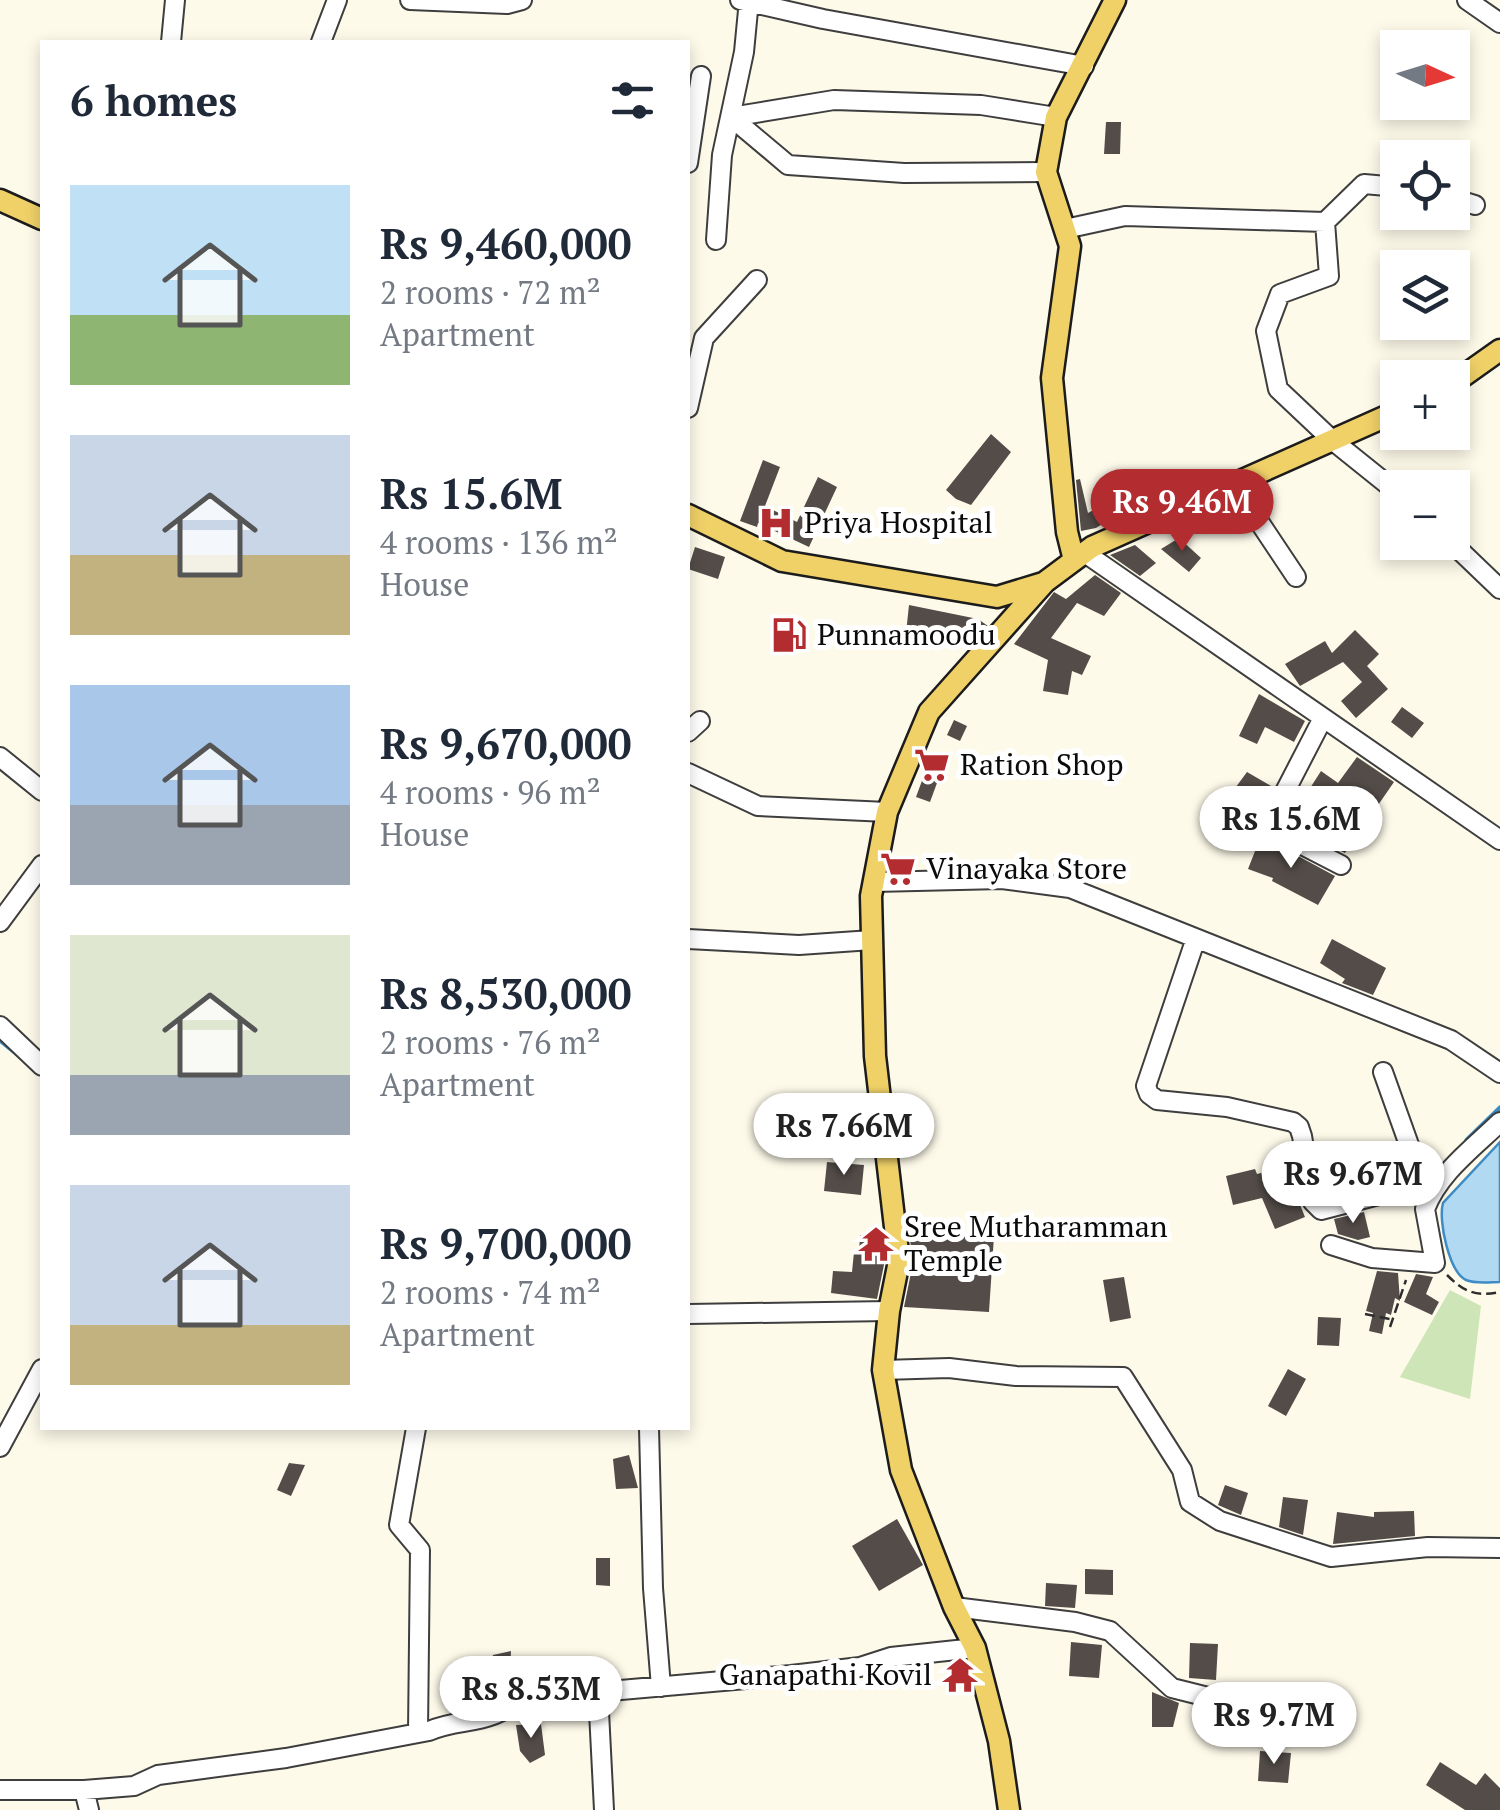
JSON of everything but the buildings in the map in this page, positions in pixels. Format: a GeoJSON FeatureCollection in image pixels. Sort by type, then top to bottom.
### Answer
{"type":"FeatureCollection","features":[{"type":"Feature","properties":{"kind":"main road"},"geometry":{"type":"LineString","coordinates":[[1079,557],[1067,532],[1052,378],[1070,246],[1046,172],[1056,117],[1115,0]]}},
{"type":"Feature","properties":{"kind":"main road"},"geometry":{"type":"LineString","coordinates":[[0,200],[40,217]]}},
{"type":"Feature","properties":{"kind":"main road"},"geometry":{"type":"LineString","coordinates":[[1470,371],[1500,350]]}},
{"type":"Feature","properties":{"kind":"main road"},"geometry":{"type":"LineString","coordinates":[[1009,1810],[999,1741],[974,1648],[901,1470],[883,1370],[889,1311],[900,1261],[875,1056],[874,882],[886,812],[929,712],[1044,582],[1079,557],[1380,419]]}},
{"type":"Feature","properties":{"kind":"main road"},"geometry":{"type":"LineString","coordinates":[[690,516],[782,561],[997,597],[1044,582]]}},
{"type":"Feature","properties":{"kind":"street"},"geometry":{"type":"LineString","coordinates":[[171,40],[176,0]]}},
{"type":"Feature","properties":{"kind":"street"},"geometry":{"type":"LineString","coordinates":[[322,40],[338,0]]}},
{"type":"Feature","properties":{"kind":"street"},"geometry":{"type":"LineString","coordinates":[[410,0],[507,4],[522,0]]}},
{"type":"Feature","properties":{"kind":"street"},"geometry":{"type":"LineString","coordinates":[[1467,0],[1500,23]]}},
{"type":"Feature","properties":{"kind":"street"},"geometry":{"type":"LineString","coordinates":[[716,240],[722,155],[744,52],[745,1],[1084,66]]}},
{"type":"Feature","properties":{"kind":"street"},"geometry":{"type":"LineString","coordinates":[[690,150],[701,76]]}},
{"type":"Feature","properties":{"kind":"street"},"geometry":{"type":"LineString","coordinates":[[731,117],[834,100],[981,105],[1056,117]]}},
{"type":"Feature","properties":{"kind":"street"},"geometry":{"type":"LineString","coordinates":[[731,117],[788,164],[904,173],[1046,172]]}},
{"type":"Feature","properties":{"kind":"street"},"geometry":{"type":"LineString","coordinates":[[1065,229],[1125,216],[1325,222],[1364,184],[1380,185]]}},
{"type":"Feature","properties":{"kind":"street"},"geometry":{"type":"LineString","coordinates":[[1470,203],[1475,205]]}},
{"type":"Feature","properties":{"kind":"street"},"geometry":{"type":"LineString","coordinates":[[1325,222],[1329,276],[1280,294],[1266,331],[1278,389],[1332,440],[1380,478]]}},
{"type":"Feature","properties":{"kind":"street"},"geometry":{"type":"LineString","coordinates":[[690,399],[704,338],[757,280]]}},
{"type":"Feature","properties":{"kind":"street"},"geometry":{"type":"LineString","coordinates":[[1234,484],[1296,577]]}},
{"type":"Feature","properties":{"kind":"street"},"geometry":{"type":"LineString","coordinates":[[1079,557],[1500,840]]}},
{"type":"Feature","properties":{"kind":"street"},"geometry":{"type":"LineString","coordinates":[[1470,560],[1500,588]]}},
{"type":"Feature","properties":{"kind":"street"},"geometry":{"type":"LineString","coordinates":[[1323,718],[1277,807],[1272,826],[1341,865]]}},
{"type":"Feature","properties":{"kind":"street"},"geometry":{"type":"LineString","coordinates":[[0,756],[40,788]]}},
{"type":"Feature","properties":{"kind":"street"},"geometry":{"type":"LineString","coordinates":[[690,773],[758,806],[886,812]]}},
{"type":"Feature","properties":{"kind":"street"},"geometry":{"type":"LineString","coordinates":[[0,922],[40,867]]}},
{"type":"Feature","properties":{"kind":"street"},"geometry":{"type":"LineString","coordinates":[[874,882],[1002,879],[1070,888],[1451,1040],[1500,1073]]}},
{"type":"Feature","properties":{"kind":"street"},"geometry":{"type":"LineString","coordinates":[[690,939],[799,945],[872,940]]}},
{"type":"Feature","properties":{"kind":"street"},"geometry":{"type":"LineString","coordinates":[[1195,941],[1146,1086],[1149,1094],[1157,1100],[1227,1108],[1293,1122],[1302,1136],[1316,1208],[1321,1210],[1432,1182],[1500,1122]]}},
{"type":"Feature","properties":{"kind":"street"},"geometry":{"type":"LineString","coordinates":[[0,1026],[40,1064]]}},
{"type":"Feature","properties":{"kind":"street"},"geometry":{"type":"LineString","coordinates":[[1331,1245],[1372,1258],[1430,1258],[1425,1209],[1432,1182],[1383,1072]]}},
{"type":"Feature","properties":{"kind":"street"},"geometry":{"type":"LineString","coordinates":[[690,1314],[889,1311]]}},
{"type":"Feature","properties":{"kind":"street"},"geometry":{"type":"LineString","coordinates":[[883,1370],[949,1368],[1016,1376],[1123,1377],[1182,1470],[1190,1502],[1220,1521],[1331,1556],[1428,1547],[1500,1548]]}},
{"type":"Feature","properties":{"kind":"street"},"geometry":{"type":"LineString","coordinates":[[0,1447],[40,1373]]}},
{"type":"Feature","properties":{"kind":"street"},"geometry":{"type":"LineString","coordinates":[[416,1430],[400,1525],[420,1550],[418,1732]]}},
{"type":"Feature","properties":{"kind":"street"},"geometry":{"type":"LineString","coordinates":[[649,1430],[653,1588],[661,1687]]}},
{"type":"Feature","properties":{"kind":"street"},"geometry":{"type":"LineString","coordinates":[[954,1607],[1075,1622],[1110,1632],[1172,1688],[1224,1701],[1253,1700]]}},
{"type":"Feature","properties":{"kind":"street"},"geometry":{"type":"LineString","coordinates":[[0,1790],[134,1786],[158,1775],[286,1758],[491,1716],[512,1703],[530,1698],[860,1667],[891,1657],[974,1648]]}},
{"type":"Feature","properties":{"kind":"street"},"geometry":{"type":"LineString","coordinates":[[598,1692],[604,1810]]}},
{"type":"Feature","properties":{"kind":"street"},"geometry":{"type":"LineString","coordinates":[[84,1790],[89,1810]]}},
{"type":"Feature","properties":{"kind":"path"},"geometry":{"type":"LineString","coordinates":[[1390,1327],[1410,1266],[1430,1258],[1466,1292],[1500,1292]]}},
{"type":"Feature","properties":{"kind":"path"},"geometry":{"type":"LineString","coordinates":[[1365,1314],[1392,1320]]}},
{"type":"Feature","properties":{"kind":"green space"},"geometry":{"type":"Polygon","coordinates":[[[1450,1290],[1481,1306],[1470,1399],[1400,1377],[1450,1290]]]}},
{"type":"Feature","properties":{"kind":"water"},"geometry":{"type":"Polygon","coordinates":[[[1500,1142],[1500,1282],[1470,1281],[1460,1275],[1450,1257],[1443,1203],[1500,1142]]]}},
{"type":"Feature","properties":{"kind":"waterway"},"geometry":{"type":"LineString","coordinates":[[0,1040],[21,1057]]}},
{"type":"Feature","properties":{"kind":"waterway"},"geometry":{"type":"LineString","coordinates":[[1467,1140],[1500,1108]]}},
{"type":"Feature","properties":{"kind":"place","name":"Priya Hospital"},"geometry":{"type":"Point","coordinates":[776,523]}},
{"type":"Feature","properties":{"kind":"place","name":"Punnamoodu"},"geometry":{"type":"Point","coordinates":[789,635]}},
{"type":"Feature","properties":{"kind":"place","name":"Ration Shop"},"geometry":{"type":"Point","coordinates":[932,765]}},
{"type":"Feature","properties":{"kind":"place","name":"Vinayaka Store"},"geometry":{"type":"Point","coordinates":[898,869]}},
{"type":"Feature","properties":{"kind":"place","name":"Sree Mutharamman Temple"},"geometry":{"type":"Point","coordinates":[876,1244]}},
{"type":"Feature","properties":{"kind":"place","name":"Ganapathi Kovil"},"geometry":{"type":"Point","coordinates":[960,1675]}}]}
